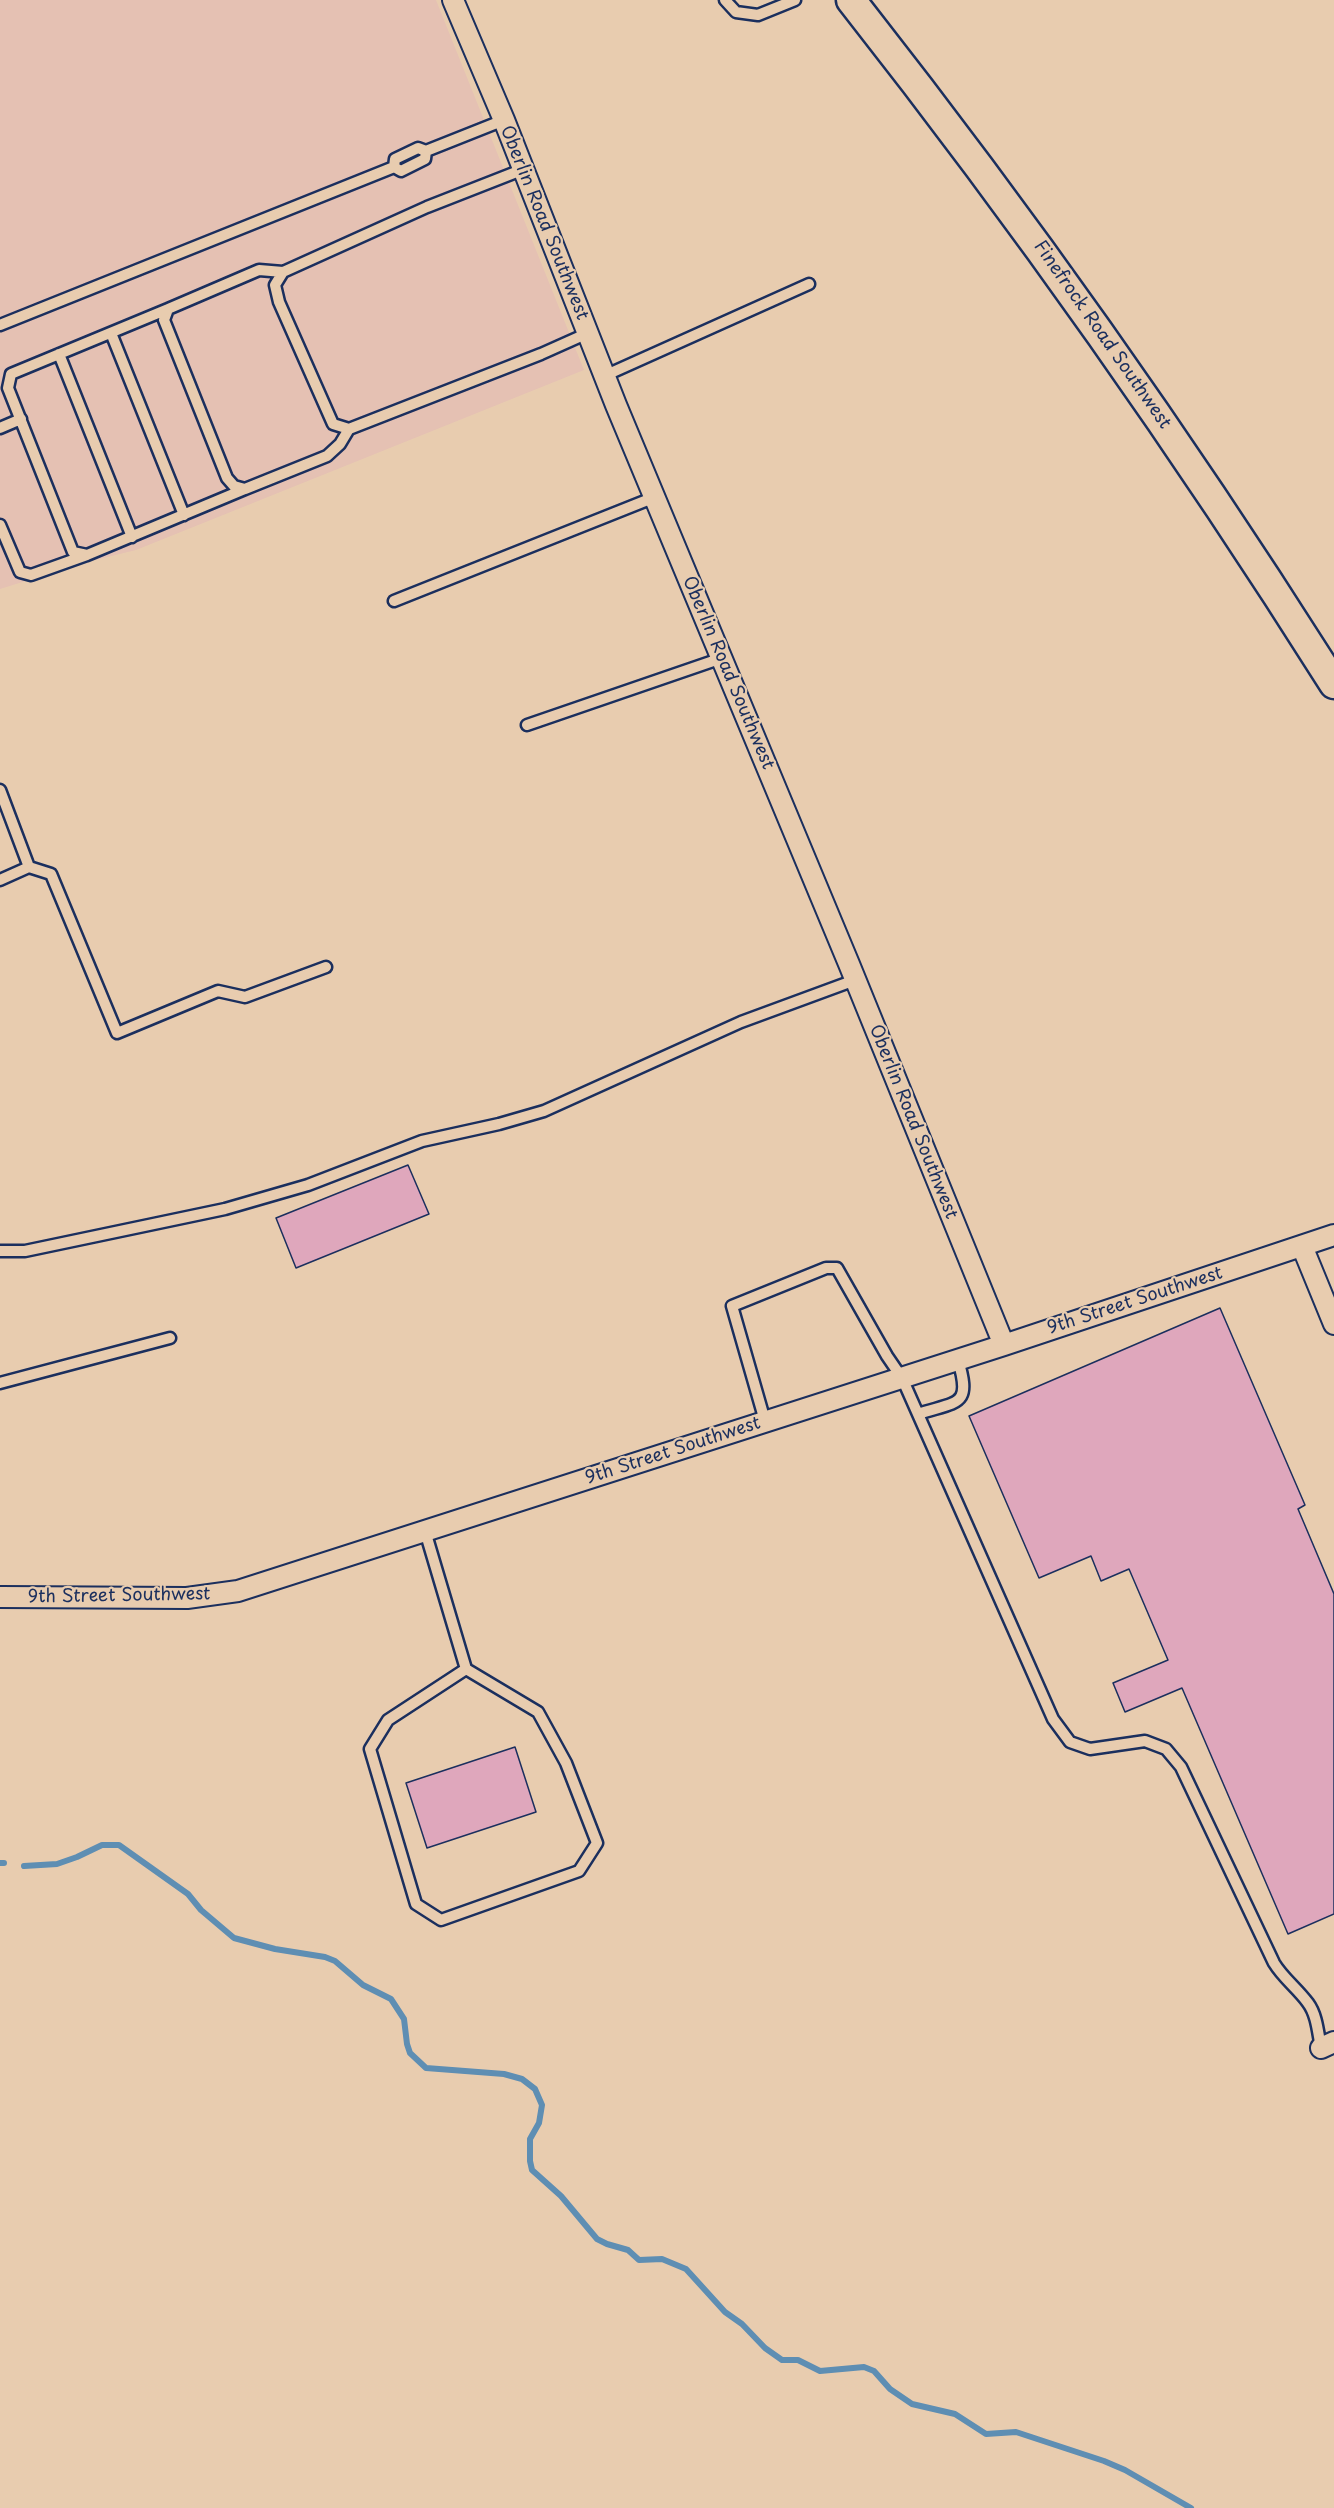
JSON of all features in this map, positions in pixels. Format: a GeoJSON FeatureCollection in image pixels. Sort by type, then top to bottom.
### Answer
{"type":"FeatureCollection","features":[{"type":"Feature","properties":{"kind":"main road","name":"Finefrock Road Southwest"},"geometry":{"type":"LineString","coordinates":[[851,0],[1010,206],[1110,344],[1198,473],[1334,684]]}},
{"type":"Feature","properties":{"kind":"street","name":"Oberlin Road Southwest"},"geometry":{"type":"LineString","coordinates":[[459,3],[604,376],[1004,1345]]}},
{"type":"Feature","properties":{"kind":"street","name":"9th Street Southwest"},"geometry":{"type":"LineString","coordinates":[[0,1597],[145,1599],[213,1596],[238,1591],[958,1360],[1334,1235]]}},
{"type":"Feature","properties":{"kind":"street"},"geometry":{"type":"LineString","coordinates":[[1302,1246],[1334,1324]]}},
{"type":"Feature","properties":{"kind":"lane"},"geometry":{"type":"LineString","coordinates":[[725,0],[736,12],[758,15],[795,0]]}},
{"type":"Feature","properties":{"kind":"lane"},"geometry":{"type":"LineString","coordinates":[[0,325],[394,167],[394,159],[418,148],[426,151],[504,120]]}},
{"type":"Feature","properties":{"kind":"lane"},"geometry":{"type":"LineString","coordinates":[[87,555],[73,552],[8,388],[10,374],[259,270],[283,272],[427,207],[524,170]]}},
{"type":"Feature","properties":{"kind":"lane"},"geometry":{"type":"LineString","coordinates":[[283,272],[275,285],[279,302],[333,424],[349,429]]}},
{"type":"Feature","properties":{"kind":"lane"},"geometry":{"type":"LineString","coordinates":[[604,376],[809,284]]}},
{"type":"Feature","properties":{"kind":"lane"},"geometry":{"type":"LineString","coordinates":[[168,309],[164,320],[227,478],[234,486],[245,489]]}},
{"type":"Feature","properties":{"kind":"lane"},"geometry":{"type":"LineString","coordinates":[[111,333],[184,515]]}},
{"type":"Feature","properties":{"kind":"lane"},"geometry":{"type":"LineString","coordinates":[[0,525],[20,572],[31,575],[132,537],[327,456],[340,444],[349,429],[541,354],[588,333]]}},
{"type":"Feature","properties":{"kind":"lane"},"geometry":{"type":"LineString","coordinates":[[59,354],[132,537]]}},
{"type":"Feature","properties":{"kind":"lane"},"geometry":{"type":"LineString","coordinates":[[0,428],[21,419]]}},
{"type":"Feature","properties":{"kind":"lane"},"geometry":{"type":"LineString","coordinates":[[394,601],[655,497]]}},
{"type":"Feature","properties":{"kind":"lane"},"geometry":{"type":"LineString","coordinates":[[527,725],[722,658]]}},
{"type":"Feature","properties":{"kind":"lane"},"geometry":{"type":"LineString","coordinates":[[0,790],[29,867]]}},
{"type":"Feature","properties":{"kind":"lane"},"geometry":{"type":"LineString","coordinates":[[0,880],[29,867],[51,874],[117,1033],[218,991],[245,998],[326,967]]}},
{"type":"Feature","properties":{"kind":"lane"},"geometry":{"type":"LineString","coordinates":[[0,1251],[25,1251],[225,1209],[308,1185],[422,1141],[499,1124],[544,1111],[741,1022],[855,980]]}},
{"type":"Feature","properties":{"kind":"lane"},"geometry":{"type":"LineString","coordinates":[[765,1421],[732,1306],[826,1268],[837,1268],[886,1356],[902,1377],[1053,1719],[1070,1742],[1090,1749],[1145,1741],[1166,1749],[1181,1767],[1274,1963],[1283,1977],[1308,2003],[1328,2045]]}},
{"type":"Feature","properties":{"kind":"lane"},"geometry":{"type":"LineString","coordinates":[[0,1383],[170,1338]]}},
{"type":"Feature","properties":{"kind":"lane"},"geometry":{"type":"LineString","coordinates":[[918,1414],[956,1402],[963,1396],[965,1385],[958,1360]]}},
{"type":"Feature","properties":{"kind":"lane"},"geometry":{"type":"LineString","coordinates":[[424,1531],[466,1670],[538,1712],[566,1763],[597,1843],[579,1871],[441,1920],[416,1904],[370,1749],[388,1720],[466,1670]]}},
{"type":"Feature","properties":{"kind":"shaded area"},"geometry":{"type":"Polygon","coordinates":[[[0,0],[436,0],[584,370],[136,550],[83,563],[0,589],[0,0]]]}},
{"type":"Feature","properties":{"kind":"building"},"geometry":{"type":"Polygon","coordinates":[[[408,1165],[429,1214],[296,1268],[276,1218],[408,1165]]]}},
{"type":"Feature","properties":{"kind":"building"},"geometry":{"type":"Polygon","coordinates":[[[1220,1308],[1305,1505],[1298,1509],[1334,1594],[1334,1914],[1288,1934],[1182,1688],[1125,1712],[1113,1683],[1168,1660],[1129,1569],[1101,1581],[1091,1556],[1039,1578],[969,1416],[1220,1308]]]}},
{"type":"Feature","properties":{"kind":"building"},"geometry":{"type":"Polygon","coordinates":[[[515,1747],[536,1812],[427,1848],[406,1783],[515,1747]]]}},
{"type":"Feature","properties":{"kind":"waterway"},"geometry":{"type":"LineString","coordinates":[[24,1866],[57,1864],[102,1845],[119,1845],[188,1894],[201,1910],[234,1938],[275,1949],[325,1957],[335,1961],[363,1985],[391,1999],[404,2019],[410,2053],[426,2068],[504,2074],[522,2079],[535,2089],[542,2105],[539,2123],[530,2139],[532,2170],[561,2196],[597,2239],[628,2250],[639,2260],[662,2259],[686,2269],[725,2312],[782,2360],[798,2360],[820,2371],[864,2367],[874,2371],[890,2389],[912,2404],[955,2414],[986,2434],[1016,2432],[1104,2461],[1125,2470],[1191,2508]]}}]}
